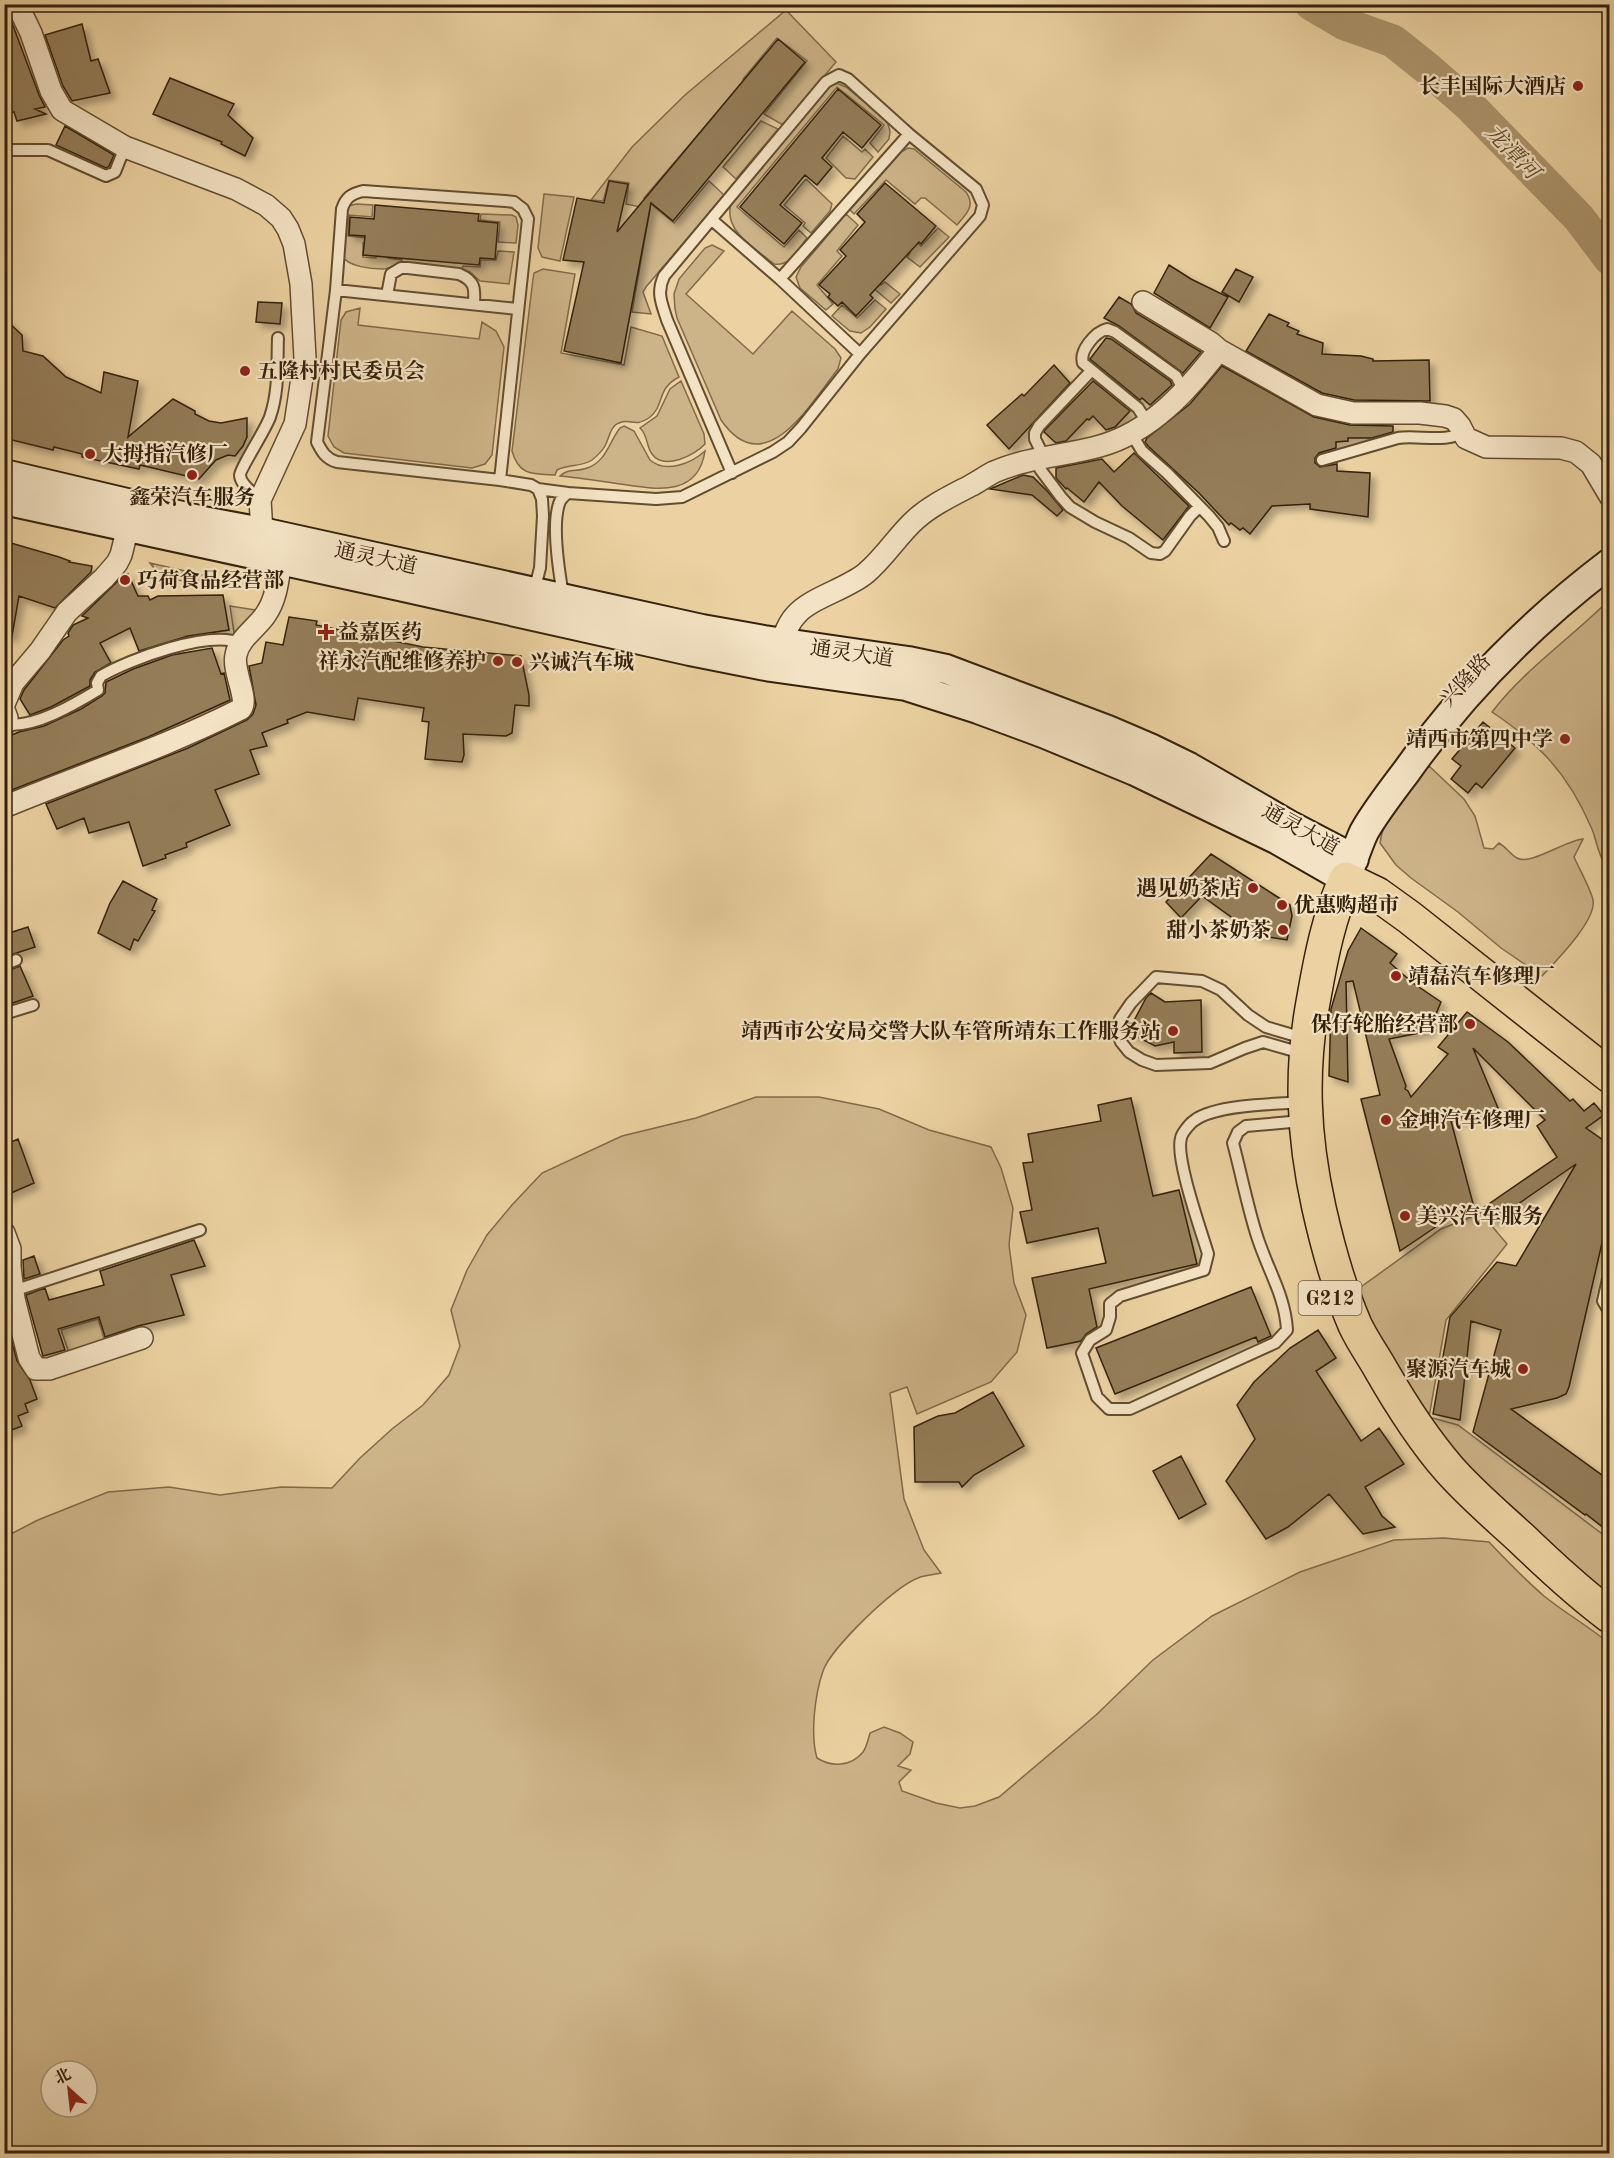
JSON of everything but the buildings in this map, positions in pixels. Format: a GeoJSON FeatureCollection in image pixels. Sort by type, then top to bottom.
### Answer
{"type":"FeatureCollection","features":[{"type":"Feature","properties":{"kind":"highway","name":"G212"},"geometry":{"type":"LineString","coordinates":[[1342,864],[1294,1012],[1288,1081],[1296,1162],[1312,1243],[1328,1295],[1354,1346],[1418,1449],[1474,1513],[1528,1563],[1610,1629]]}},
{"type":"Feature","properties":{"kind":"highway","name":"G212"},"geometry":{"type":"LineString","coordinates":[[1342,864],[1317,982],[1305,1059],[1304,1089],[1306,1134],[1314,1183],[1326,1237],[1348,1307],[1366,1346],[1402,1406],[1448,1468],[1494,1515],[1575,1588],[1610,1616]]}},
{"type":"Feature","properties":{"kind":"highway","name":"通灵大道"},"geometry":{"type":"LineString","coordinates":[[1342,864],[1396,884],[1610,1050]]}},
{"type":"Feature","properties":{"kind":"highway","name":"通灵大道"},"geometry":{"type":"LineString","coordinates":[[1342,864],[1377,894],[1610,1076]]}},
{"type":"Feature","properties":{"kind":"main road","name":"通灵大道"},"geometry":{"type":"LineString","coordinates":[[4,474],[203,521],[702,629],[946,669],[1150,748],[1242,796],[1291,826],[1342,864]]}},
{"type":"Feature","properties":{"kind":"main road","name":"通灵大道"},"geometry":{"type":"LineString","coordinates":[[4,500],[713,656],[782,669],[906,686],[1043,733],[1135,771],[1278,840],[1342,864]]}},
{"type":"Feature","properties":{"kind":"main road","name":"兴隆路"},"geometry":{"type":"LineString","coordinates":[[1342,864],[1363,811],[1425,725],[1458,685],[1538,607],[1610,548]]}},
{"type":"Feature","properties":{"kind":"main road","name":"兴隆路"},"geometry":{"type":"LineString","coordinates":[[1342,864],[1432,735],[1463,698],[1497,660],[1544,616],[1610,563]]}},
{"type":"Feature","properties":{"kind":"street"},"geometry":{"type":"LineString","coordinates":[[17,4],[31,33],[51,91],[62,110],[124,147],[236,189],[260,201],[281,218],[288,229],[294,244],[301,284],[305,358],[295,424],[260,500],[262,532]]}},
{"type":"Feature","properties":{"kind":"street"},"geometry":{"type":"LineString","coordinates":[[1143,302],[1219,350],[1290,391],[1328,409],[1365,414],[1399,412],[1434,414],[1454,419],[1466,438],[1486,447],[1561,448],[1576,452],[1591,464],[1610,496]]}},
{"type":"Feature","properties":{"kind":"street"},"geometry":{"type":"LineString","coordinates":[[781,643],[796,614],[865,573],[915,520],[929,509],[994,473],[1040,458],[1098,447],[1119,440],[1169,406],[1219,350]]}},
{"type":"Feature","properties":{"kind":"street"},"geometry":{"type":"LineString","coordinates":[[5,716],[13,683],[40,651],[67,612],[117,563],[128,527]]}},
{"type":"Feature","properties":{"kind":"street"},"geometry":{"type":"LineString","coordinates":[[4,807],[68,780],[83,777],[240,709],[244,701],[235,662],[236,653],[240,644],[270,606],[276,591],[281,560]]}},
{"type":"Feature","properties":{"kind":"street"},"geometry":{"type":"LineString","coordinates":[[4,1233],[10,1249],[12,1291],[29,1358],[39,1370],[142,1338]]}},
{"type":"Feature","properties":{"kind":"lane"},"geometry":{"type":"LineString","coordinates":[[500,480],[528,219],[523,209],[514,202],[505,201],[363,191],[350,194],[342,209],[336,290],[317,442],[329,460],[500,480],[568,493],[656,499],[682,497],[756,462],[788,442],[860,354],[980,216],[983,206],[976,189],[909,134],[848,79],[840,75],[831,78],[785,130],[664,276],[659,287],[659,295],[671,331],[732,473]]}},
{"type":"Feature","properties":{"kind":"lane"},"geometry":{"type":"LineString","coordinates":[[780,279],[909,134]]}},
{"type":"Feature","properties":{"kind":"lane"},"geometry":{"type":"LineString","coordinates":[[4,150],[48,150],[106,176],[115,172],[124,147]]}},
{"type":"Feature","properties":{"kind":"lane"},"geometry":{"type":"LineString","coordinates":[[712,220],[780,279],[860,354]]}},
{"type":"Feature","properties":{"kind":"lane"},"geometry":{"type":"LineString","coordinates":[[387,295],[391,274],[401,268],[408,268],[459,274],[472,280],[475,287],[474,304]]}},
{"type":"Feature","properties":{"kind":"lane"},"geometry":{"type":"LineString","coordinates":[[336,290],[517,309]]}},
{"type":"Feature","properties":{"kind":"lane"},"geometry":{"type":"LineString","coordinates":[[1184,391],[1176,376],[1111,329],[1102,330],[1097,334],[1081,358],[1091,371],[1098,374],[1138,408],[1142,451],[1167,473],[1213,521],[1224,541]]}},
{"type":"Feature","properties":{"kind":"lane"},"geometry":{"type":"LineString","coordinates":[[260,500],[243,483],[240,470],[250,457],[270,417],[277,387],[278,338]]}},
{"type":"Feature","properties":{"kind":"lane"},"geometry":{"type":"LineString","coordinates":[[1091,371],[1035,433],[1035,439],[1041,449],[1040,469],[1045,477],[1070,507],[1129,538],[1151,553],[1160,554],[1165,551],[1199,507]]}},
{"type":"Feature","properties":{"kind":"lane"},"geometry":{"type":"LineString","coordinates":[[1322,460],[1398,438],[1453,437],[1462,432]]}},
{"type":"Feature","properties":{"kind":"lane"},"geometry":{"type":"LineString","coordinates":[[534,592],[540,568],[543,516],[542,499],[538,489]]}},
{"type":"Feature","properties":{"kind":"lane"},"geometry":{"type":"LineString","coordinates":[[563,599],[559,570],[557,517],[559,501],[568,493]]}},
{"type":"Feature","properties":{"kind":"lane"},"geometry":{"type":"LineString","coordinates":[[5,716],[15,726],[53,714],[98,690],[97,683],[101,676],[153,654],[208,639],[227,640],[240,644]]}},
{"type":"Feature","properties":{"kind":"lane"},"geometry":{"type":"LineString","coordinates":[[4,965],[16,960]]}},
{"type":"Feature","properties":{"kind":"lane"},"geometry":{"type":"LineString","coordinates":[[1156,978],[1202,981],[1221,990],[1248,1015],[1292,1042],[1263,1042],[1210,1063],[1156,1065],[1129,1052],[1121,1042],[1118,1032],[1120,1019],[1156,978]]}},
{"type":"Feature","properties":{"kind":"lane"},"geometry":{"type":"LineString","coordinates":[[4,1014],[33,1005]]}},
{"type":"Feature","properties":{"kind":"lane"},"geometry":{"type":"LineString","coordinates":[[1251,1105],[1291,1112],[1246,1126],[1238,1132],[1233,1143],[1256,1234],[1286,1312],[1287,1330],[1275,1343],[1130,1409],[1109,1408],[1097,1397],[1082,1353],[1090,1340],[1106,1330],[1110,1317],[1110,1304],[1120,1296],[1204,1270],[1208,1254],[1179,1155],[1181,1136],[1195,1119],[1218,1111],[1251,1105]]}},
{"type":"Feature","properties":{"kind":"lane"},"geometry":{"type":"LineString","coordinates":[[12,1291],[200,1230]]}},
{"type":"Feature","properties":{"kind":"lane"},"geometry":{"type":"LineString","coordinates":[[1610,1270],[1603,1301],[1610,1314]]}},
{"type":"Feature","properties":{"kind":"shaded area"},"geometry":{"type":"Polygon","coordinates":[[[786,10],[836,62],[783,125],[764,114],[807,61],[777,38],[743,79],[744,81],[644,198],[674,223],[709,181],[724,195],[646,287],[643,292],[651,314],[632,312],[650,209],[626,204],[629,183],[609,180],[603,201],[591,200],[632,147],[685,95],[786,10]]]}},
{"type":"Feature","properties":{"kind":"shaded area"},"geometry":{"type":"Polygon","coordinates":[[[836,83],[846,87],[885,119],[890,131],[889,139],[878,152],[870,143],[884,125],[837,87],[737,207],[784,247],[799,230],[807,238],[789,260],[785,263],[774,264],[750,246],[736,231],[730,214],[731,204],[829,86],[836,83]]]}},
{"type":"Feature","properties":{"kind":"shaded area"},"geometry":{"type":"Polygon","coordinates":[[[761,121],[778,129],[736,179],[723,167],[761,121]]]}},
{"type":"Feature","properties":{"kind":"shaded area"},"geometry":{"type":"Polygon","coordinates":[[[843,136],[862,152],[865,149],[873,157],[855,179],[846,178],[826,158],[843,136]]]}},
{"type":"Feature","properties":{"kind":"shaded area"},"geometry":{"type":"Polygon","coordinates":[[[908,148],[914,149],[966,192],[970,206],[957,225],[925,198],[921,198],[915,204],[886,180],[854,214],[850,210],[901,152],[908,148]]]}},
{"type":"Feature","properties":{"kind":"shaded area"},"geometry":{"type":"Polygon","coordinates":[[[806,179],[832,204],[830,211],[811,233],[803,226],[805,223],[784,205],[806,179]]]}},
{"type":"Feature","properties":{"kind":"shaded area"},"geometry":{"type":"Polygon","coordinates":[[[544,194],[574,197],[560,261],[542,257],[538,248],[544,194]]]}},
{"type":"Feature","properties":{"kind":"shaded area"},"geometry":{"type":"Polygon","coordinates":[[[373,205],[372,217],[349,215],[348,236],[369,238],[369,243],[363,243],[363,257],[376,258],[377,251],[389,252],[388,258],[402,260],[402,263],[385,269],[373,269],[345,260],[342,256],[347,210],[349,206],[373,205]]]}},
{"type":"Feature","properties":{"kind":"shaded area"},"geometry":{"type":"Polygon","coordinates":[[[481,214],[516,217],[518,225],[516,243],[498,242],[500,222],[480,220],[481,214]]]}},
{"type":"Feature","properties":{"kind":"shaded area"},"geometry":{"type":"Polygon","coordinates":[[[846,214],[858,225],[837,251],[842,256],[817,285],[833,304],[826,310],[800,288],[796,277],[801,267],[846,214]]]}},
{"type":"Feature","properties":{"kind":"shaded area"},"geometry":{"type":"Polygon","coordinates":[[[938,228],[949,237],[920,267],[907,257],[910,253],[905,249],[914,240],[921,246],[938,228]]]}},
{"type":"Feature","properties":{"kind":"shaded area"},"geometry":{"type":"Polygon","coordinates":[[[712,245],[724,251],[686,294],[753,354],[792,311],[835,349],[841,358],[838,369],[814,401],[786,432],[770,441],[754,444],[738,438],[721,420],[677,318],[674,294],[679,279],[705,248],[712,245]]]}},
{"type":"Feature","properties":{"kind":"shaded area"},"geometry":{"type":"Polygon","coordinates":[[[498,251],[514,252],[509,284],[480,281],[470,272],[462,269],[463,266],[480,267],[481,260],[496,260],[498,251]]]}},
{"type":"Feature","properties":{"kind":"shaded area"},"geometry":{"type":"Polygon","coordinates":[[[543,269],[575,274],[561,353],[624,365],[631,327],[662,336],[679,377],[667,387],[658,407],[650,417],[641,422],[623,422],[616,425],[604,448],[594,458],[584,464],[561,468],[555,475],[528,472],[519,465],[512,451],[534,273],[543,269]]]}},
{"type":"Feature","properties":{"kind":"shaded area"},"geometry":{"type":"Polygon","coordinates":[[[877,282],[881,285],[885,282],[900,294],[891,303],[872,287],[877,282]]]}},
{"type":"Feature","properties":{"kind":"shaded area"},"geometry":{"type":"Polygon","coordinates":[[[875,300],[886,309],[870,327],[861,333],[850,331],[832,316],[842,305],[857,318],[875,300]]]}},
{"type":"Feature","properties":{"kind":"shaded area"},"geometry":{"type":"Polygon","coordinates":[[[360,308],[358,325],[479,339],[482,322],[496,331],[504,347],[492,455],[485,464],[472,468],[344,453],[334,447],[328,436],[341,320],[346,312],[360,308]]]}},
{"type":"Feature","properties":{"kind":"shaded area"},"geometry":{"type":"Polygon","coordinates":[[[681,381],[704,434],[705,444],[694,453],[679,460],[664,461],[652,454],[640,428],[657,416],[670,389],[681,381]]]}},
{"type":"Feature","properties":{"kind":"shaded area"},"geometry":{"type":"Polygon","coordinates":[[[624,426],[634,431],[650,460],[656,464],[679,465],[705,451],[701,466],[694,477],[684,483],[660,488],[560,476],[566,472],[587,468],[599,461],[616,433],[624,426]]]}},
{"type":"Feature","properties":{"kind":"shaded area"},"geometry":{"type":"Polygon","coordinates":[[[150,563],[207,576],[201,582],[187,582],[166,576],[150,563]]]}},
{"type":"Feature","properties":{"kind":"shaded area","name":"靖西市第四中学"},"geometry":{"type":"Polygon","coordinates":[[[1609,600],[1609,876],[1591,827],[1573,791],[1538,748],[1492,712],[1519,682],[1609,600]]]}},
{"type":"Feature","properties":{"kind":"shaded area"},"geometry":{"type":"Polygon","coordinates":[[[230,606],[255,610],[257,619],[251,625],[234,633],[230,606]]]}},
{"type":"Feature","properties":{"kind":"shaded area"},"geometry":{"type":"Polygon","coordinates":[[[1429,766],[1464,799],[1475,816],[1484,848],[1493,849],[1499,843],[1517,858],[1523,860],[1583,839],[1574,857],[1592,896],[1592,908],[1589,918],[1574,940],[1542,976],[1501,948],[1458,912],[1411,878],[1396,865],[1380,843],[1382,832],[1392,811],[1405,792],[1429,766]]]}},
{"type":"Feature","properties":{"kind":"shaded area"},"geometry":{"type":"Polygon","coordinates":[[[756,1097],[819,1097],[879,1109],[929,1130],[991,1147],[1001,1168],[1013,1208],[1009,1245],[1014,1283],[1026,1315],[1017,1352],[991,1382],[917,1414],[907,1387],[890,1393],[904,1499],[924,1550],[941,1573],[918,1578],[895,1593],[865,1619],[828,1661],[823,1671],[816,1703],[814,1738],[817,1758],[835,1764],[853,1761],[864,1750],[870,1733],[884,1727],[900,1733],[913,1742],[910,1754],[898,1766],[911,1770],[899,1782],[902,1791],[936,1803],[960,1808],[975,1806],[999,1797],[1096,1715],[1153,1660],[1212,1616],[1300,1572],[1394,1540],[1444,1538],[1489,1542],[1544,1596],[1609,1643],[1609,2153],[5,2153],[5,1537],[38,1520],[108,1492],[169,1487],[220,1495],[281,1487],[332,1488],[360,1458],[423,1405],[449,1375],[460,1346],[451,1310],[467,1270],[487,1235],[542,1173],[622,1136],[696,1118],[756,1097]]]}},
{"type":"Feature","properties":{"kind":"shaded area"},"geometry":{"type":"Polygon","coordinates":[[[1481,1213],[1507,1244],[1446,1320],[1429,1417],[1458,1425],[1609,1539],[1609,1603],[1452,1458],[1354,1292],[1441,1229],[1481,1213]]]}},
{"type":"Feature","properties":{"kind":"shaded area"},"geometry":{"type":"Polygon","coordinates":[[[98,1319],[106,1345],[70,1356],[61,1330],[98,1319]]]}},
{"type":"Feature","properties":{"kind":"waterway","name":"龙潭河"},"geometry":{"type":"LineString","coordinates":[[1311,4],[1345,24],[1393,41],[1428,69],[1469,105],[1579,218],[1610,259]]}},
{"type":"Feature","properties":{"kind":"place","name":"长丰国际大酒店"},"geometry":{"type":"Point","coordinates":[1578,86]}},
{"type":"Feature","properties":{"kind":"place","name":"五隆村村民委员会"},"geometry":{"type":"Point","coordinates":[245,371]}},
{"type":"Feature","properties":{"kind":"place","name":"大拇指汽修厂"},"geometry":{"type":"Point","coordinates":[90,454]}},
{"type":"Feature","properties":{"kind":"place","name":"鑫荣汽车服务"},"geometry":{"type":"Point","coordinates":[192,475]}},
{"type":"Feature","properties":{"kind":"place","name":"巧荷食品经营部"},"geometry":{"type":"Point","coordinates":[125,580]}},
{"type":"Feature","properties":{"kind":"place","name":"益嘉医药"},"geometry":{"type":"Point","coordinates":[326,632]}},
{"type":"Feature","properties":{"kind":"place","name":"祥永汽配维修养护"},"geometry":{"type":"Point","coordinates":[498,661]}},
{"type":"Feature","properties":{"kind":"place","name":"兴诚汽车城"},"geometry":{"type":"Point","coordinates":[517,662]}},
{"type":"Feature","properties":{"kind":"place","name":"靖西市第四中学"},"geometry":{"type":"Point","coordinates":[1565,739]}},
{"type":"Feature","properties":{"kind":"place","name":"遇见奶茶店"},"geometry":{"type":"Point","coordinates":[1253,888]}},
{"type":"Feature","properties":{"kind":"place","name":"优惠购超市"},"geometry":{"type":"Point","coordinates":[1282,905]}},
{"type":"Feature","properties":{"kind":"place","name":"甜小茶奶茶"},"geometry":{"type":"Point","coordinates":[1283,930]}},
{"type":"Feature","properties":{"kind":"place","name":"靖磊汽车修理厂"},"geometry":{"type":"Point","coordinates":[1396,976]}},
{"type":"Feature","properties":{"kind":"place","name":"保仔轮胎经营部"},"geometry":{"type":"Point","coordinates":[1470,1024]}},
{"type":"Feature","properties":{"kind":"place","name":"靖西市公安局交警大队车管所靖东工作服务站"},"geometry":{"type":"Point","coordinates":[1173,1031]}},
{"type":"Feature","properties":{"kind":"place","name":"金坤汽车修理厂"},"geometry":{"type":"Point","coordinates":[1386,1120]}},
{"type":"Feature","properties":{"kind":"place","name":"美兴汽车服务"},"geometry":{"type":"Point","coordinates":[1405,1216]}},
{"type":"Feature","properties":{"kind":"place","name":"聚源汽车城"},"geometry":{"type":"Point","coordinates":[1523,1369]}}]}
